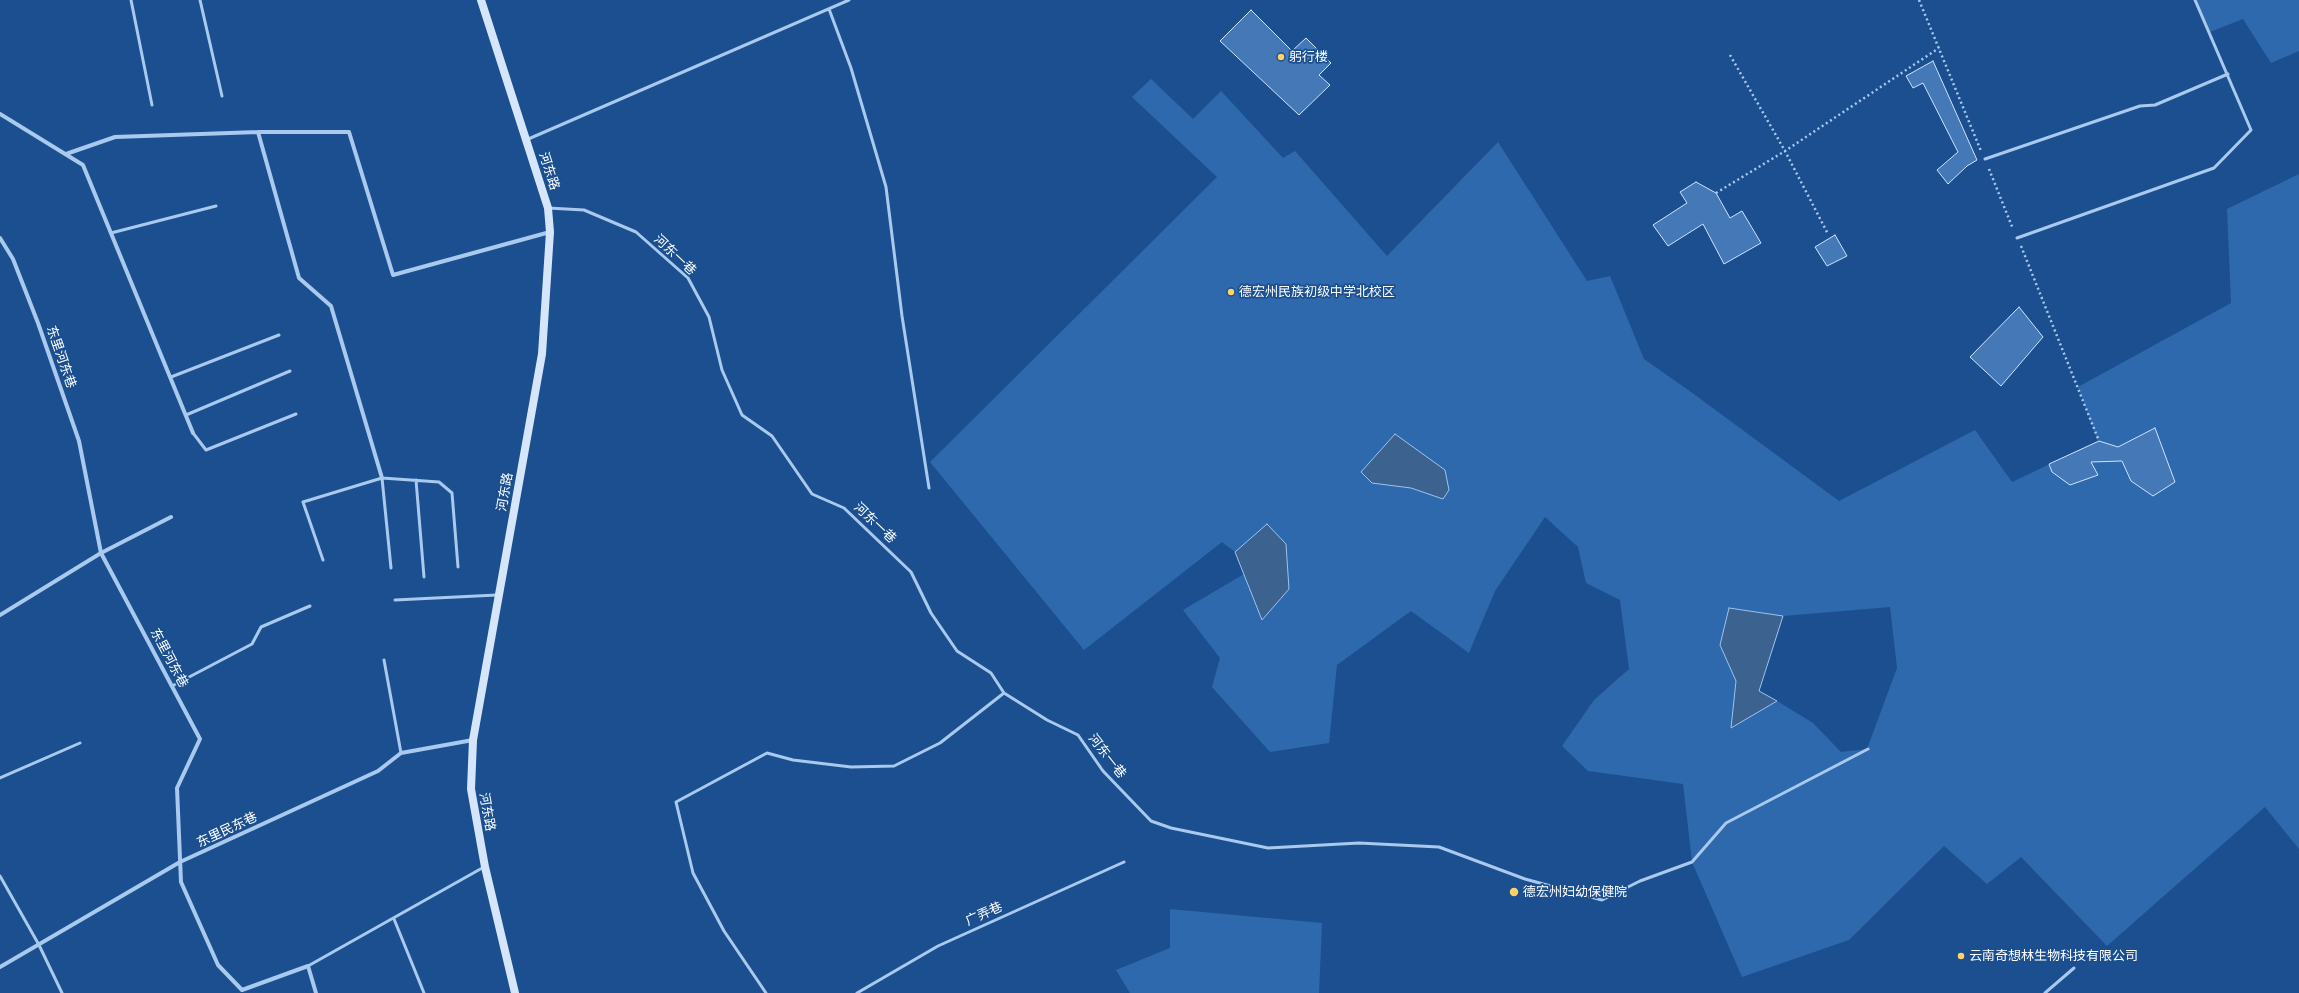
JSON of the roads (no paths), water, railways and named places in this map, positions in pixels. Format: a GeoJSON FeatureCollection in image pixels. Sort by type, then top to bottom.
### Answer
{"type":"FeatureCollection","features":[{"type":"Feature","properties":{"kind":"main road","name":"河东路"},"geometry":{"type":"LineString","coordinates":[[481,0],[548,208],[550,232],[542,354],[473,740],[471,789],[485,867],[515,993]]}},
{"type":"Feature","properties":{"kind":"street"},"geometry":{"type":"LineString","coordinates":[[0,114],[83,165],[194,433]]}},
{"type":"Feature","properties":{"kind":"street"},"geometry":{"type":"LineString","coordinates":[[66,154],[115,136],[258,132],[349,132],[393,274],[550,232]]}},
{"type":"Feature","properties":{"kind":"street"},"geometry":{"type":"LineString","coordinates":[[258,132],[298,278],[331,306],[382,478]]}},
{"type":"Feature","properties":{"kind":"street","name":"东里河东巷"},"geometry":{"type":"LineString","coordinates":[[0,238],[13,259],[19,273],[79,441],[101,553],[200,739],[177,788],[181,882],[218,965],[242,990],[308,966]]}},
{"type":"Feature","properties":{"kind":"street"},"geometry":{"type":"LineString","coordinates":[[0,615],[101,553],[171,517]]}},
{"type":"Feature","properties":{"kind":"street","name":"东里民东巷"},"geometry":{"type":"LineString","coordinates":[[0,967],[180,862],[378,770],[401,753],[473,740]]}},
{"type":"Feature","properties":{"kind":"street"},"geometry":{"type":"LineString","coordinates":[[308,966],[316,993]]}},
{"type":"Feature","properties":{"kind":"lane"},"geometry":{"type":"LineString","coordinates":[[131,0],[152,105]]}},
{"type":"Feature","properties":{"kind":"lane"},"geometry":{"type":"LineString","coordinates":[[200,0],[222,96]]}},
{"type":"Feature","properties":{"kind":"lane"},"geometry":{"type":"LineString","coordinates":[[526,140],[849,0]]}},
{"type":"Feature","properties":{"kind":"lane"},"geometry":{"type":"LineString","coordinates":[[2017,238],[2214,168],[2251,130],[2195,0]]}},
{"type":"Feature","properties":{"kind":"lane"},"geometry":{"type":"LineString","coordinates":[[829,9],[851,68],[886,187],[902,316],[929,488]]}},
{"type":"Feature","properties":{"kind":"lane"},"geometry":{"type":"LineString","coordinates":[[1985,159],[2140,106],[2155,105],[2228,74]]}},
{"type":"Feature","properties":{"kind":"lane"},"geometry":{"type":"LineString","coordinates":[[111,232],[216,206]]}},
{"type":"Feature","properties":{"kind":"lane","name":"河东一巷"},"geometry":{"type":"LineString","coordinates":[[548,208],[584,210],[636,232],[688,278],[709,317],[722,370],[742,415],[772,436],[812,494],[844,508],[911,572],[931,613],[957,651],[991,673],[1004,693],[1047,720],[1078,735],[1103,771],[1151,821],[1172,828],[1268,848],[1359,843],[1439,847],[1525,879],[1602,900],[1640,881],[1692,862],[1726,823],[1868,749]]}},
{"type":"Feature","properties":{"kind":"lane"},"geometry":{"type":"LineString","coordinates":[[171,377],[279,335]]}},
{"type":"Feature","properties":{"kind":"lane"},"geometry":{"type":"LineString","coordinates":[[186,415],[290,371]]}},
{"type":"Feature","properties":{"kind":"lane"},"geometry":{"type":"LineString","coordinates":[[194,433],[206,450],[296,414]]}},
{"type":"Feature","properties":{"kind":"lane"},"geometry":{"type":"LineString","coordinates":[[382,478],[391,568]]}},
{"type":"Feature","properties":{"kind":"lane"},"geometry":{"type":"LineString","coordinates":[[323,560],[303,502],[382,478],[439,482],[452,493],[458,567]]}},
{"type":"Feature","properties":{"kind":"lane"},"geometry":{"type":"LineString","coordinates":[[416,480],[424,577]]}},
{"type":"Feature","properties":{"kind":"lane"},"geometry":{"type":"LineString","coordinates":[[395,600],[499,595]]}},
{"type":"Feature","properties":{"kind":"lane"},"geometry":{"type":"LineString","coordinates":[[172,686],[252,644],[261,627],[310,606]]}},
{"type":"Feature","properties":{"kind":"lane"},"geometry":{"type":"LineString","coordinates":[[384,660],[401,753]]}},
{"type":"Feature","properties":{"kind":"lane"},"geometry":{"type":"LineString","coordinates":[[766,993],[724,931],[693,873],[676,802],[767,753],[793,760],[851,767],[894,766],[940,743],[1004,693]]}},
{"type":"Feature","properties":{"kind":"lane"},"geometry":{"type":"LineString","coordinates":[[0,778],[80,743]]}},
{"type":"Feature","properties":{"kind":"lane","name":"广弄巷"},"geometry":{"type":"LineString","coordinates":[[857,993],[938,946],[1124,862]]}},
{"type":"Feature","properties":{"kind":"lane"},"geometry":{"type":"LineString","coordinates":[[308,966],[485,867]]}},
{"type":"Feature","properties":{"kind":"lane"},"geometry":{"type":"LineString","coordinates":[[0,876],[39,945],[62,993]]}},
{"type":"Feature","properties":{"kind":"lane"},"geometry":{"type":"LineString","coordinates":[[394,918],[424,993]]}},
{"type":"Feature","properties":{"kind":"lane"},"geometry":{"type":"LineString","coordinates":[[2045,993],[2074,968]]}},
{"type":"Feature","properties":{"kind":"place","name":"躬行楼"},"geometry":{"type":"Point","coordinates":[1281,57]}},
{"type":"Feature","properties":{"kind":"place","name":"德宏州民族初级中学北校区"},"geometry":{"type":"Point","coordinates":[1231,292]}},
{"type":"Feature","properties":{"kind":"place","name":"德宏州妇幼保健院"},"geometry":{"type":"Point","coordinates":[1514,892]}},
{"type":"Feature","properties":{"kind":"place","name":"云南奇想林生物科技有限公司"},"geometry":{"type":"Point","coordinates":[1961,956]}}]}
